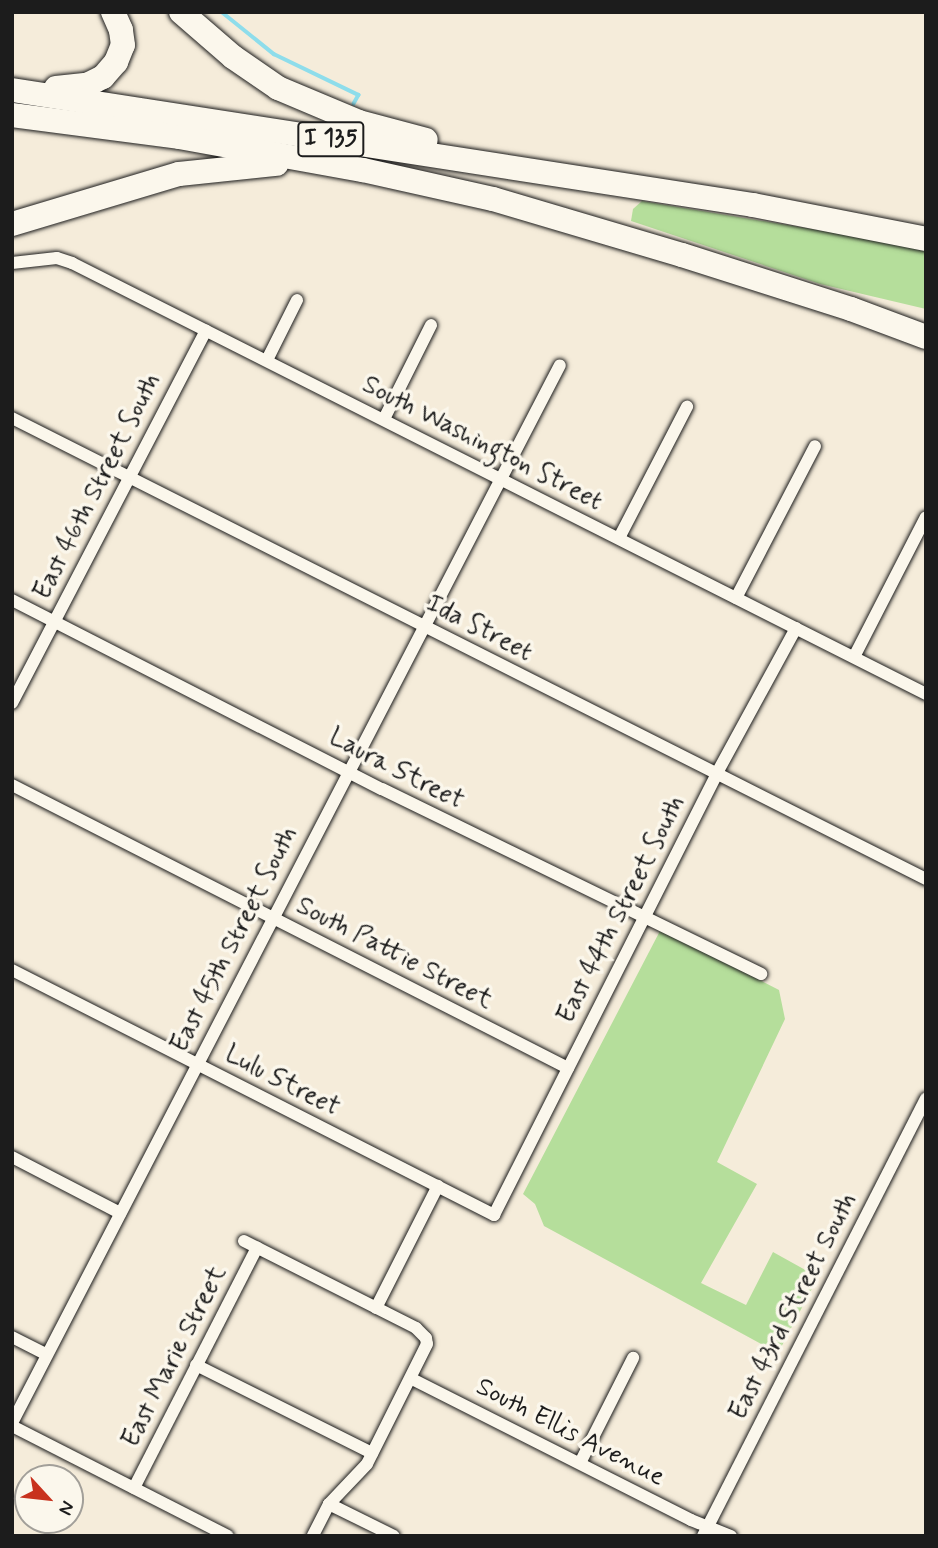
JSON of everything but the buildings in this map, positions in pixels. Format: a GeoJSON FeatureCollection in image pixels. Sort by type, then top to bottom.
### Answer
{"type":"FeatureCollection","features":[{"type":"Feature","properties":{"kind":"highway"},"geometry":{"type":"LineString","coordinates":[[16,91],[86,85],[103,77],[116,62],[123,45],[121,30],[113,12]]}},
{"type":"Feature","properties":{"kind":"highway"},"geometry":{"type":"LineString","coordinates":[[181,12],[233,57],[278,88],[359,122],[415,137],[649,188]]}},
{"type":"Feature","properties":{"kind":"highway","name":"I 135"},"geometry":{"type":"LineString","coordinates":[[16,91],[649,188],[753,205],[926,239]]}},
{"type":"Feature","properties":{"kind":"highway","name":"I 135"},"geometry":{"type":"LineString","coordinates":[[12,115],[179,137],[363,170],[493,199],[851,309],[926,337]]}},
{"type":"Feature","properties":{"kind":"highway"},"geometry":{"type":"LineString","coordinates":[[12,224],[179,174],[263,163],[363,170]]}},
{"type":"Feature","properties":{"kind":"highway"},"geometry":{"type":"LineString","coordinates":[[753,205],[926,221]]}},
{"type":"Feature","properties":{"kind":"highway"},"geometry":{"type":"LineString","coordinates":[[851,309],[926,321]]}},
{"type":"Feature","properties":{"kind":"street","name":"South Washington Street"},"geometry":{"type":"LineString","coordinates":[[12,263],[64,260],[926,694]]}},
{"type":"Feature","properties":{"kind":"street"},"geometry":{"type":"LineString","coordinates":[[267,360],[296,300]]}},
{"type":"Feature","properties":{"kind":"street"},"geometry":{"type":"LineString","coordinates":[[384,419],[431,325]]}},
{"type":"Feature","properties":{"kind":"street","name":"East 46th Street South"},"geometry":{"type":"LineString","coordinates":[[12,703],[206,330]]}},
{"type":"Feature","properties":{"kind":"street","name":"East 45th Street South"},"geometry":{"type":"LineString","coordinates":[[12,1425],[196,1064],[560,366]]}},
{"type":"Feature","properties":{"kind":"street"},"geometry":{"type":"LineString","coordinates":[[619,538],[687,407]]}},
{"type":"Feature","properties":{"kind":"street","name":"Ida Street"},"geometry":{"type":"LineString","coordinates":[[12,418],[926,879]]}},
{"type":"Feature","properties":{"kind":"street"},"geometry":{"type":"LineString","coordinates":[[736,598],[815,446]]}},
{"type":"Feature","properties":{"kind":"street"},"geometry":{"type":"LineString","coordinates":[[854,657],[926,517]]}},
{"type":"Feature","properties":{"kind":"street","name":"Laura Street"},"geometry":{"type":"LineString","coordinates":[[12,600],[348,772],[761,974]]}},
{"type":"Feature","properties":{"kind":"street","name":"East 44th Street South"},"geometry":{"type":"LineString","coordinates":[[494,1215],[717,773],[796,628]]}},
{"type":"Feature","properties":{"kind":"street","name":"South Pattie Street"},"geometry":{"type":"LineString","coordinates":[[12,785],[568,1068]]}},
{"type":"Feature","properties":{"kind":"street","name":"Lulu Street"},"geometry":{"type":"LineString","coordinates":[[12,971],[494,1215]]}},
{"type":"Feature","properties":{"kind":"street","name":"East 43rd Street South"},"geometry":{"type":"LineString","coordinates":[[706,1530],[926,1099]]}},
{"type":"Feature","properties":{"kind":"street"},"geometry":{"type":"LineString","coordinates":[[12,1157],[120,1213]]}},
{"type":"Feature","properties":{"kind":"street"},"geometry":{"type":"LineString","coordinates":[[376,1308],[438,1186]]}},
{"type":"Feature","properties":{"kind":"street"},"geometry":{"type":"LineString","coordinates":[[244,1241],[416,1328],[428,1344],[372,1453],[354,1480],[329,1504],[313,1536]]}},
{"type":"Feature","properties":{"kind":"street","name":"East Marie Street"},"geometry":{"type":"LineString","coordinates":[[134,1488],[257,1248]]}},
{"type":"Feature","properties":{"kind":"street"},"geometry":{"type":"LineString","coordinates":[[12,1337],[47,1355]]}},
{"type":"Feature","properties":{"kind":"street"},"geometry":{"type":"LineString","coordinates":[[580,1463],[633,1358]]}},
{"type":"Feature","properties":{"kind":"street"},"geometry":{"type":"LineString","coordinates":[[196,1365],[372,1453]]}},
{"type":"Feature","properties":{"kind":"street","name":"South Ellis Avenue"},"geometry":{"type":"LineString","coordinates":[[412,1379],[706,1530],[731,1536]]}},
{"type":"Feature","properties":{"kind":"street"},"geometry":{"type":"LineString","coordinates":[[12,1425],[228,1536]]}},
{"type":"Feature","properties":{"kind":"street"},"geometry":{"type":"LineString","coordinates":[[329,1504],[394,1536]]}},
{"type":"Feature","properties":{"kind":"green space"},"geometry":{"type":"Polygon","coordinates":[[[642,201],[926,248],[926,309],[820,284],[631,221],[633,209],[642,201]]]}},
{"type":"Feature","properties":{"kind":"green space"},"geometry":{"type":"Polygon","coordinates":[[[661,929],[779,990],[785,1019],[717,1162],[757,1184],[701,1283],[746,1305],[773,1252],[818,1277],[778,1353],[544,1226],[535,1204],[523,1194],[661,929]]]}},
{"type":"Feature","properties":{"kind":"waterway"},"geometry":{"type":"LineString","coordinates":[[222,12],[274,54],[359,95],[354,104]]}}]}
